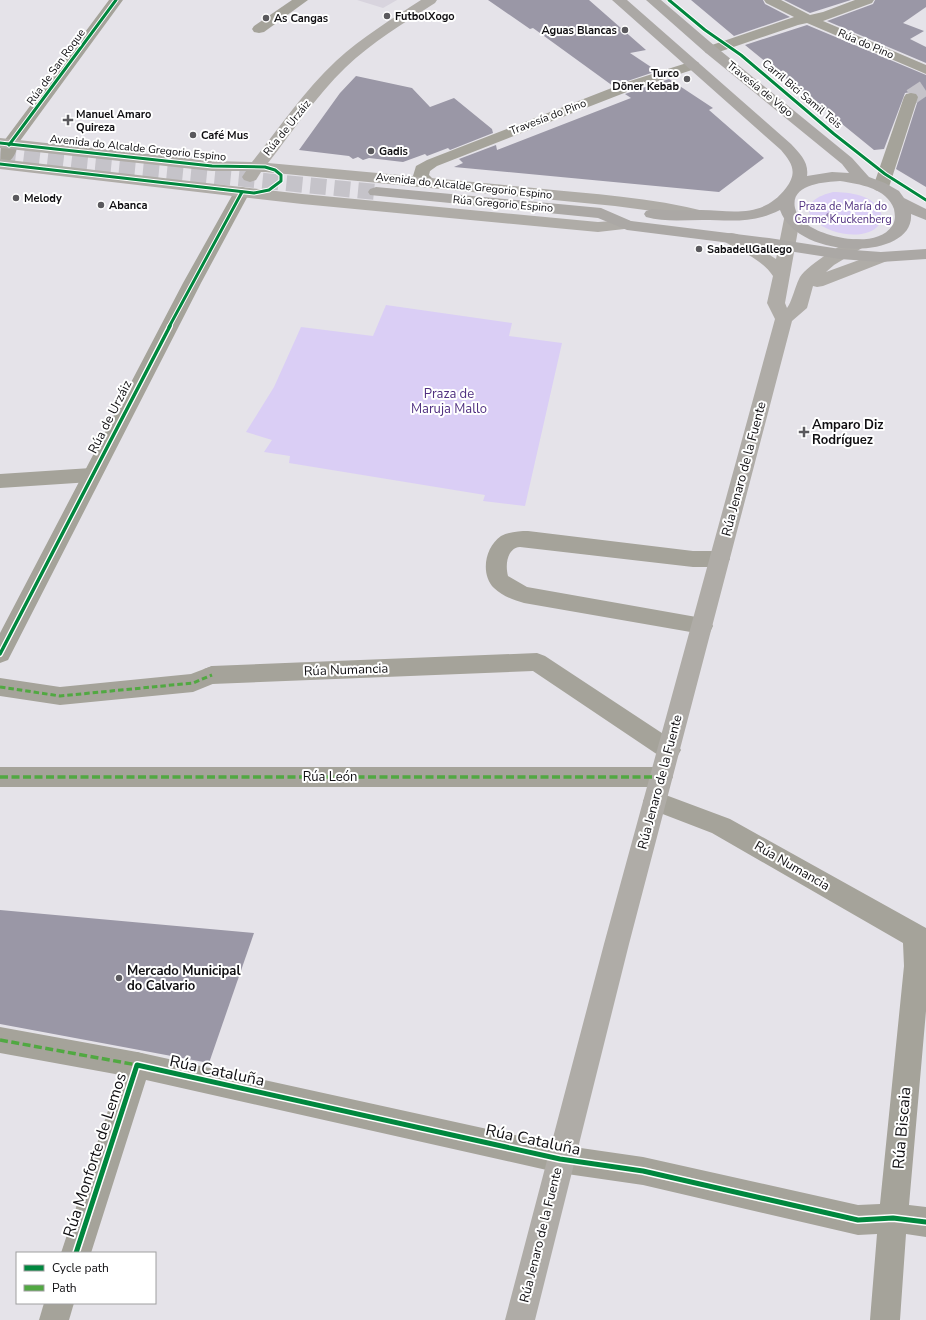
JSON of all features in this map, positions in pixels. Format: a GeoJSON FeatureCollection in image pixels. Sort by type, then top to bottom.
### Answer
{"type":"FeatureCollection","features":[{"type":"Feature","properties":{"kind":"main road","name":"Rúa de Urzáiz"},"geometry":{"type":"LineString","coordinates":[[248,192],[260,167],[304,106],[342,64],[383,31],[430,0]]}},
{"type":"Feature","properties":{"kind":"main road","name":"Travesía de Vigo"},"geometry":{"type":"LineString","coordinates":[[619,0],[791,153],[802,168],[798,186]]}},
{"type":"Feature","properties":{"kind":"main road","name":"Travesía de Vigo"},"geometry":{"type":"LineString","coordinates":[[653,0],[847,161],[864,181]]}},
{"type":"Feature","properties":{"kind":"main road","name":"Avenida do Alcalde Gregorio Espino"},"geometry":{"type":"LineString","coordinates":[[5,144],[212,166],[260,167],[357,175],[615,201],[675,209],[702,215]]}},
{"type":"Feature","properties":{"kind":"main road"},"geometry":{"type":"LineString","coordinates":[[0,164],[347,204],[598,227],[627,225],[731,238],[788,241],[828,240],[856,244],[884,239],[926,243]]}},
{"type":"Feature","properties":{"kind":"main road"},"geometry":{"type":"LineString","coordinates":[[248,192],[266,192],[276,188],[281,181],[280,175],[275,170],[260,167]]}},
{"type":"Feature","properties":{"kind":"main road"},"geometry":{"type":"LineString","coordinates":[[347,204],[331,197],[328,194],[327,187],[333,180],[344,176],[357,175]]}},
{"type":"Feature","properties":{"kind":"main road"},"geometry":{"type":"LineString","coordinates":[[828,240],[806,231],[792,219],[788,212],[786,205],[793,189],[806,181],[840,176],[864,181],[881,187],[898,202],[926,215]]}},
{"type":"Feature","properties":{"kind":"main road","name":"Rúa Gregorio Espino"},"geometry":{"type":"LineString","coordinates":[[376,192],[601,213],[627,225]]}},
{"type":"Feature","properties":{"kind":"main road","name":"Avenida do Alcalde Gregorio Espino"},"geometry":{"type":"LineString","coordinates":[[601,213],[628,212],[673,216],[702,215],[739,218],[757,215],[773,209],[788,198]]}},
{"type":"Feature","properties":{"kind":"main road"},"geometry":{"type":"LineString","coordinates":[[884,239],[899,229],[904,216],[898,202]]}},
{"type":"Feature","properties":{"kind":"main road"},"geometry":{"type":"LineString","coordinates":[[792,219],[776,304],[784,319],[798,308],[802,291],[808,278],[856,244]]}},
{"type":"Feature","properties":{"kind":"main road"},"geometry":{"type":"LineString","coordinates":[[731,238],[762,256],[775,266],[782,278]]}},
{"type":"Feature","properties":{"kind":"main road"},"geometry":{"type":"LineString","coordinates":[[788,241],[840,254],[881,257],[926,254]]}},
{"type":"Feature","properties":{"kind":"main road"},"geometry":{"type":"LineString","coordinates":[[802,291],[836,273],[881,257]]}},
{"type":"Feature","properties":{"kind":"main road","name":"Rúa Jenaro de la Fuente"},"geometry":{"type":"LineString","coordinates":[[520,1320],[560,1159],[784,319]]}},
{"type":"Feature","properties":{"kind":"street","name":"Rúa de San Roque"},"geometry":{"type":"LineString","coordinates":[[0,160],[7,155],[10,150],[5,144],[116,0]]}},
{"type":"Feature","properties":{"kind":"street"},"geometry":{"type":"LineString","coordinates":[[259,29],[301,0]]}},
{"type":"Feature","properties":{"kind":"street","name":"Rúa do Pino"},"geometry":{"type":"LineString","coordinates":[[771,0],[806,18],[926,70]]}},
{"type":"Feature","properties":{"kind":"street"},"geometry":{"type":"LineString","coordinates":[[712,50],[740,39],[806,18],[826,16],[868,0]]}},
{"type":"Feature","properties":{"kind":"street","name":"Travesía do Pino"},"geometry":{"type":"LineString","coordinates":[[428,182],[421,176],[422,169],[432,163],[632,85],[693,65]]}},
{"type":"Feature","properties":{"kind":"street"},"geometry":{"type":"LineString","coordinates":[[881,187],[911,97]]}},
{"type":"Feature","properties":{"kind":"street","name":"Rúa de Urzáiz"},"geometry":{"type":"LineString","coordinates":[[0,654],[91,475],[192,283],[248,192]]}},
{"type":"Feature","properties":{"kind":"street"},"geometry":{"type":"LineString","coordinates":[[0,481],[91,475]]}},
{"type":"Feature","properties":{"kind":"street"},"geometry":{"type":"LineString","coordinates":[[702,626],[524,596],[512,590],[498,578],[495,562],[499,552],[510,540],[528,538],[693,559],[720,559]]}},
{"type":"Feature","properties":{"kind":"street","name":"Rúa Numancia"},"geometry":{"type":"LineString","coordinates":[[0,687],[60,696],[192,684],[212,675],[537,662],[669,750]]}},
{"type":"Feature","properties":{"kind":"street","name":"Rúa León"},"geometry":{"type":"LineString","coordinates":[[0,777],[661,777]]}},
{"type":"Feature","properties":{"kind":"street","name":"Rúa Numancia"},"geometry":{"type":"LineString","coordinates":[[655,801],[721,826],[921,938]]}},
{"type":"Feature","properties":{"kind":"street","name":"Rúa Biscaia"},"geometry":{"type":"LineString","coordinates":[[885,1320],[893,1218],[921,938]]}},
{"type":"Feature","properties":{"kind":"street","name":"Rúa Cataluña"},"geometry":{"type":"LineString","coordinates":[[0,1040],[137,1065],[560,1159],[643,1172],[858,1220],[893,1218],[926,1222]]}},
{"type":"Feature","properties":{"kind":"street","name":"Rúa Monforte de Lemos"},"geometry":{"type":"LineString","coordinates":[[76,1252],[137,1065]]}},
{"type":"Feature","properties":{"kind":"street"},"geometry":{"type":"LineString","coordinates":[[54,1320],[60,1304]]}},
{"type":"Feature","properties":{"kind":"shaded area"},"geometry":{"type":"Polygon","coordinates":[[[357,0],[397,0],[383,8],[357,0]]]}},
{"type":"Feature","properties":{"kind":"green space","name":"Praza de María do Carme Kruckenberg"},"geometry":{"type":"Polygon","coordinates":[[[833,192],[854,194],[867,198],[873,202],[881,213],[882,219],[879,225],[873,230],[856,235],[837,232],[820,225],[810,214],[810,205],[822,195],[833,192]]]}},
{"type":"Feature","properties":{"kind":"green space","name":"Praza de Maruja Mallo"},"geometry":{"type":"Polygon","coordinates":[[[386,305],[512,323],[509,336],[562,343],[525,506],[483,501],[485,495],[289,463],[290,456],[264,452],[272,440],[246,432],[274,387],[301,327],[373,336],[386,305]]]}},
{"type":"Feature","properties":{"kind":"building"},"geometry":{"type":"Polygon","coordinates":[[[488,0],[589,0],[646,50],[630,53],[657,71],[613,86],[533,28],[530,29],[488,0]]]}},
{"type":"Feature","properties":{"kind":"building"},"geometry":{"type":"Polygon","coordinates":[[[691,0],[763,0],[765,4],[790,17],[734,36],[691,0]]]}},
{"type":"Feature","properties":{"kind":"building"},"geometry":{"type":"Polygon","coordinates":[[[784,0],[851,0],[810,13],[784,0]]]}},
{"type":"Feature","properties":{"kind":"building"},"geometry":{"type":"Polygon","coordinates":[[[875,0],[926,0],[926,7],[903,23],[924,31],[910,39],[926,47],[926,63],[827,21],[873,4],[875,0]]]}},
{"type":"Feature","properties":{"kind":"building"},"geometry":{"type":"Polygon","coordinates":[[[807,25],[926,75],[926,187],[896,169],[919,97],[917,93],[905,93],[884,149],[874,150],[745,45],[807,25]]]}},
{"type":"Feature","properties":{"kind":"building"},"geometry":{"type":"Polygon","coordinates":[[[356,76],[412,88],[430,107],[454,98],[492,129],[493,133],[450,150],[448,148],[427,156],[425,154],[403,162],[369,158],[363,160],[358,157],[353,159],[349,156],[299,150],[340,93],[356,76]]]}},
{"type":"Feature","properties":{"kind":"building"},"geometry":{"type":"Polygon","coordinates":[[[669,79],[713,108],[709,110],[764,158],[719,192],[454,167],[463,163],[459,159],[496,145],[497,150],[631,98],[625,94],[669,79]]]}},
{"type":"Feature","properties":{"kind":"building","name":"Mercado Municipal do Calvario"},"geometry":{"type":"Polygon","coordinates":[[[0,910],[254,933],[209,1063],[0,1024],[0,910]]]}},
{"type":"Feature","properties":{"kind":"tunnel"},"geometry":{"type":"LineString","coordinates":[[911,97],[926,87]]}},
{"type":"Feature","properties":{"kind":"tunnel"},"geometry":{"type":"LineString","coordinates":[[0,153],[83,163],[376,192]]}},
{"type":"Feature","properties":{"kind":"marked path"},"geometry":{"type":"LineString","coordinates":[[0,687],[60,696],[193,683],[212,675]]}},
{"type":"Feature","properties":{"kind":"marked path"},"geometry":{"type":"LineString","coordinates":[[0,777],[661,777]]}},
{"type":"Feature","properties":{"kind":"marked path"},"geometry":{"type":"LineString","coordinates":[[0,1040],[137,1065]]}},
{"type":"Feature","properties":{"kind":"cycle path"},"geometry":{"type":"LineString","coordinates":[[9,145],[116,0]]}},
{"type":"Feature","properties":{"kind":"cycle path","name":"Carril Bici Samil Teis"},"geometry":{"type":"LineString","coordinates":[[669,0],[705,30],[741,55],[834,134],[885,174],[926,200]]}},
{"type":"Feature","properties":{"kind":"cycle path"},"geometry":{"type":"LineString","coordinates":[[0,143],[212,166],[265,167],[275,170],[281,175],[281,181],[269,190],[254,193],[0,164]]}},
{"type":"Feature","properties":{"kind":"cycle path"},"geometry":{"type":"LineString","coordinates":[[0,654],[192,283],[242,192]]}},
{"type":"Feature","properties":{"kind":"cycle path"},"geometry":{"type":"LineString","coordinates":[[76,1252],[137,1065],[560,1159],[643,1171],[858,1220],[893,1218],[926,1222]]}},
{"type":"Feature","properties":{"kind":"place","name":"FutbolXogo"},"geometry":{"type":"Point","coordinates":[387,16]}},
{"type":"Feature","properties":{"kind":"place","name":"As Cangas"},"geometry":{"type":"Point","coordinates":[266,18]}},
{"type":"Feature","properties":{"kind":"place","name":"Aguas Blancas"},"geometry":{"type":"Point","coordinates":[625,30]}},
{"type":"Feature","properties":{"kind":"place","name":"Turco Döner Kebab"},"geometry":{"type":"Point","coordinates":[687,79]}},
{"type":"Feature","properties":{"kind":"place","name":"Manuel Amaro Quireza"},"geometry":{"type":"Point","coordinates":[68,120]}},
{"type":"Feature","properties":{"kind":"place","name":"Café Mus"},"geometry":{"type":"Point","coordinates":[193,135]}},
{"type":"Feature","properties":{"kind":"place","name":"Gadis"},"geometry":{"type":"Point","coordinates":[371,151]}},
{"type":"Feature","properties":{"kind":"place","name":"Melody"},"geometry":{"type":"Point","coordinates":[16,198]}},
{"type":"Feature","properties":{"kind":"place","name":"Abanca"},"geometry":{"type":"Point","coordinates":[101,205]}},
{"type":"Feature","properties":{"kind":"place","name":"SabadellGallego"},"geometry":{"type":"Point","coordinates":[699,249]}},
{"type":"Feature","properties":{"kind":"place","name":"Amparo Diz Rodríguez"},"geometry":{"type":"Point","coordinates":[804,432]}},
{"type":"Feature","properties":{"kind":"place","name":"Mercado Municipal do Calvario"},"geometry":{"type":"Point","coordinates":[119,978]}}]}
